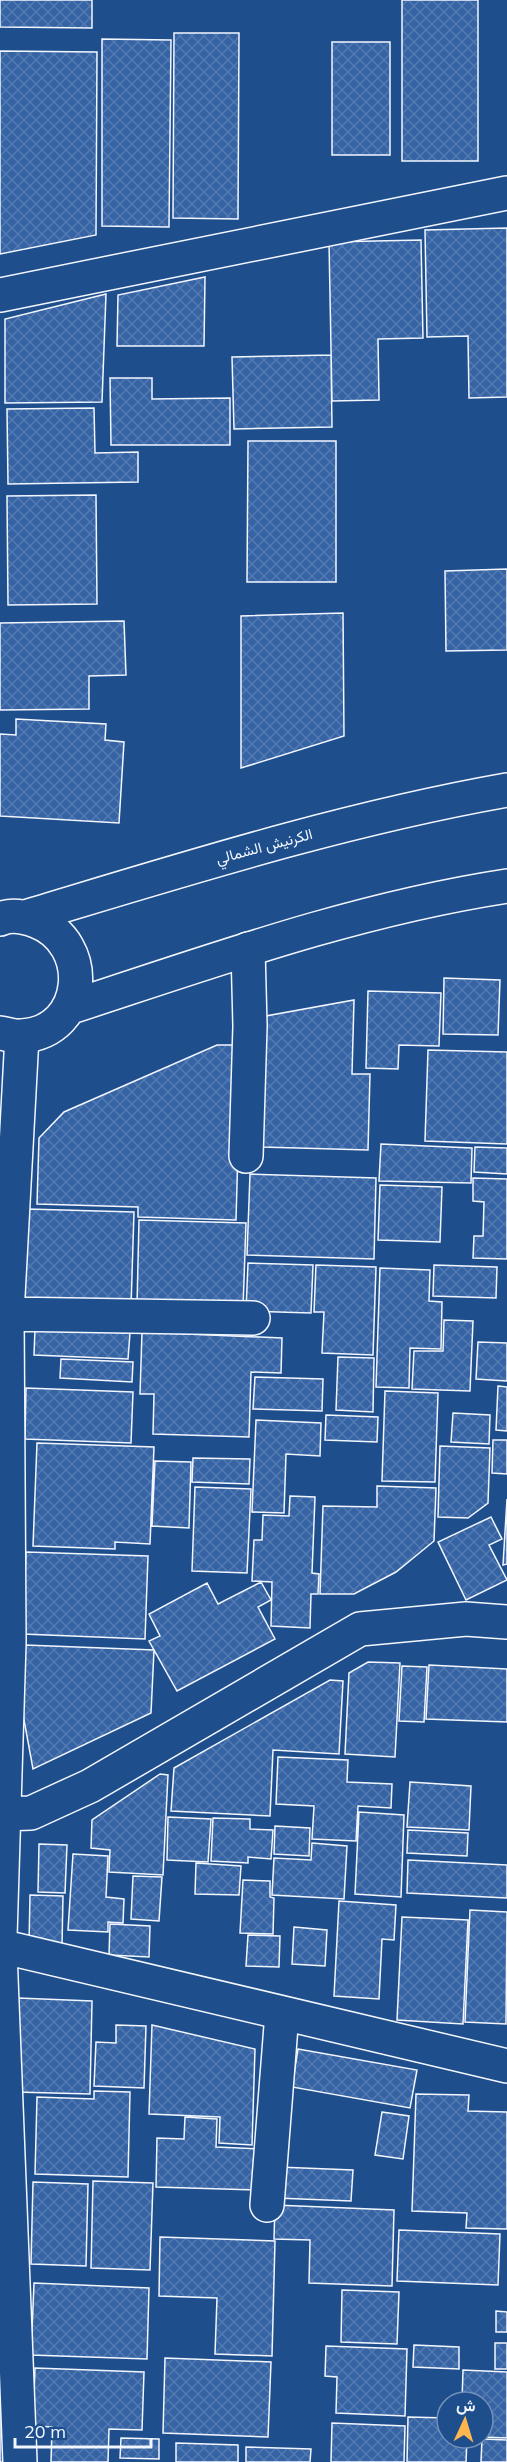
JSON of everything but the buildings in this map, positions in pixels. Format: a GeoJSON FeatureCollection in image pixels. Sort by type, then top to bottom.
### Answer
{"type":"FeatureCollection","features":[{"type":"Feature","properties":{"kind":"street"},"geometry":{"type":"LineString","coordinates":[[0,295],[507,193]]}},
{"type":"Feature","properties":{"kind":"street","name":"الكرنيش الشمالي"},"geometry":{"type":"LineString","coordinates":[[7,915],[419,806],[507,790]]}},
{"type":"Feature","properties":{"kind":"street"},"geometry":{"type":"LineString","coordinates":[[68,1008],[284,937],[454,894],[507,886]]}},
{"type":"Feature","properties":{"kind":"street"},"geometry":{"type":"LineString","coordinates":[[0,1937],[5,1642],[7,1035],[42,1031],[60,1019],[68,1008],[75,989],[76,964],[66,941],[50,927],[7,915]]}},
{"type":"Feature","properties":{"kind":"street"},"geometry":{"type":"LineString","coordinates":[[246,1156],[250,1026],[249,949]]}},
{"type":"Feature","properties":{"kind":"street"},"geometry":{"type":"LineString","coordinates":[[7,1314],[253,1318]]}},
{"type":"Feature","properties":{"kind":"street"},"geometry":{"type":"LineString","coordinates":[[3,1814],[31,1813],[90,1786],[360,1629],[466,1619],[507,1622]]}},
{"type":"Feature","properties":{"kind":"street"},"geometry":{"type":"LineString","coordinates":[[0,1946],[507,2066]]}},
{"type":"Feature","properties":{"kind":"street"},"geometry":{"type":"LineString","coordinates":[[0,1952],[6,2252],[20,2462]]}},
{"type":"Feature","properties":{"kind":"street"},"geometry":{"type":"LineString","coordinates":[[267,2205],[282,2013]]}}]}
